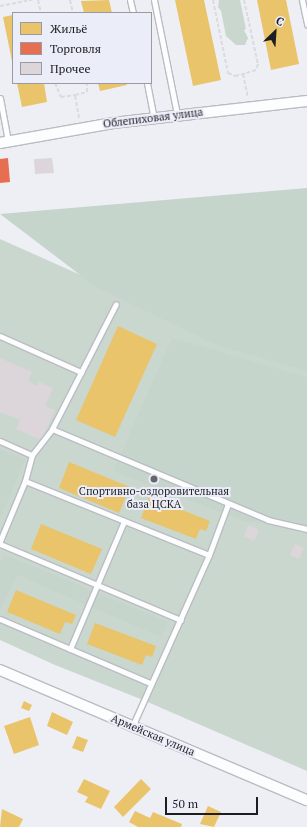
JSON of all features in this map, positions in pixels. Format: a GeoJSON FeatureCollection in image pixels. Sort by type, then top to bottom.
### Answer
{"type":"FeatureCollection","features":[{"type":"Feature","properties":{"kind":"street","name":"Облепиховая улица"},"geometry":{"type":"LineString","coordinates":[[4,142],[81,128],[177,114],[307,101]]}},
{"type":"Feature","properties":{"kind":"street","name":"Армейская улица"},"geometry":{"type":"LineString","coordinates":[[0,670],[307,800]]}},
{"type":"Feature","properties":{"kind":"lane"},"geometry":{"type":"LineString","coordinates":[[130,0],[133,12]]}},
{"type":"Feature","properties":{"kind":"lane"},"geometry":{"type":"LineString","coordinates":[[154,0],[177,114]]}},
{"type":"Feature","properties":{"kind":"lane"},"geometry":{"type":"LineString","coordinates":[[302,0],[307,24]]}},
{"type":"Feature","properties":{"kind":"lane"},"geometry":{"type":"LineString","coordinates":[[147,84],[154,118]]}},
{"type":"Feature","properties":{"kind":"lane"},"geometry":{"type":"LineString","coordinates":[[0,98],[4,142]]}},
{"type":"Feature","properties":{"kind":"lane"},"geometry":{"type":"LineString","coordinates":[[0,541],[25,481],[32,455],[52,429],[116,304]]}},
{"type":"Feature","properties":{"kind":"lane"},"geometry":{"type":"LineString","coordinates":[[0,336],[81,372]]}},
{"type":"Feature","properties":{"kind":"lane"},"geometry":{"type":"LineString","coordinates":[[52,429],[268,520],[307,529]]}},
{"type":"Feature","properties":{"kind":"lane"},"geometry":{"type":"LineString","coordinates":[[0,441],[32,455]]}},
{"type":"Feature","properties":{"kind":"lane"},"geometry":{"type":"LineString","coordinates":[[25,481],[209,555]]}},
{"type":"Feature","properties":{"kind":"lane"},"geometry":{"type":"LineString","coordinates":[[132,727],[150,683],[209,555],[228,504]]}},
{"type":"Feature","properties":{"kind":"lane"},"geometry":{"type":"LineString","coordinates":[[70,649],[124,521]]}},
{"type":"Feature","properties":{"kind":"lane"},"geometry":{"type":"LineString","coordinates":[[0,544],[180,620]]}},
{"type":"Feature","properties":{"kind":"lane"},"geometry":{"type":"LineString","coordinates":[[0,619],[150,683]]}},
{"type":"Feature","properties":{"kind":"path"},"geometry":{"type":"LineString","coordinates":[[0,6],[32,0]]}},
{"type":"Feature","properties":{"kind":"path"},"geometry":{"type":"LineString","coordinates":[[38,0],[41,12]]}},
{"type":"Feature","properties":{"kind":"path"},"geometry":{"type":"LineString","coordinates":[[70,0],[73,12]]}},
{"type":"Feature","properties":{"kind":"path"},"geometry":{"type":"LineString","coordinates":[[213,0],[228,73],[235,76],[254,72],[258,67],[244,0]]}},
{"type":"Feature","properties":{"kind":"path"},"geometry":{"type":"LineString","coordinates":[[243,74],[250,106]]}},
{"type":"Feature","properties":{"kind":"path"},"geometry":{"type":"LineString","coordinates":[[56,84],[61,97],[87,92],[87,84]]}},
{"type":"Feature","properties":{"kind":"path"},"geometry":{"type":"LineString","coordinates":[[75,95],[81,128]]}},
{"type":"Feature","properties":{"kind":"shaded area"},"geometry":{"type":"Polygon","coordinates":[[[219,0],[240,0],[246,29],[244,30],[248,38],[245,45],[236,45],[226,36],[221,11],[218,7],[219,0]]]}},
{"type":"Feature","properties":{"kind":"shaded area"},"geometry":{"type":"Polygon","coordinates":[[[307,188],[307,371],[216,345],[96,287],[0,214],[307,188]]]}},
{"type":"Feature","properties":{"kind":"shaded area","name":"Спортивно-оздоровительная база ЦСКА"},"geometry":{"type":"Polygon","coordinates":[[[0,239],[166,313],[307,292],[307,771],[143,700],[55,665],[0,640],[0,239]]]}},
{"type":"Feature","properties":{"kind":"shaded area"},"geometry":{"type":"Polygon","coordinates":[[[172,338],[307,377],[307,525],[246,522],[113,471],[172,338]]]}},
{"type":"Feature","properties":{"kind":"shaded area"},"geometry":{"type":"Polygon","coordinates":[[[0,449],[25,459],[0,519],[0,449]]]}},
{"type":"Feature","properties":{"kind":"shaded area"},"geometry":{"type":"Polygon","coordinates":[[[4,554],[168,622],[161,637],[17,575],[0,610],[0,563],[4,554]]]}},
{"type":"Feature","properties":{"kind":"building: Жильё"},"geometry":{"type":"Polygon","coordinates":[[[109,0],[112,12],[84,12],[81,1],[109,0]]]}},
{"type":"Feature","properties":{"kind":"building: Жильё"},"geometry":{"type":"Polygon","coordinates":[[[175,0],[204,0],[221,80],[193,86],[175,0]]]}},
{"type":"Feature","properties":{"kind":"building: Жильё"},"geometry":{"type":"Polygon","coordinates":[[[257,0],[286,0],[299,64],[271,70],[257,0]]]}},
{"type":"Feature","properties":{"kind":"building: Жильё"},"geometry":{"type":"Polygon","coordinates":[[[12,15],[12,61],[3,17],[12,15]]]}},
{"type":"Feature","properties":{"kind":"building: Жильё"},"geometry":{"type":"Polygon","coordinates":[[[17,84],[44,84],[47,102],[22,107],[17,84]]]}},
{"type":"Feature","properties":{"kind":"building: Жильё"},"geometry":{"type":"Polygon","coordinates":[[[98,84],[127,85],[100,91],[98,84]]]}},
{"type":"Feature","properties":{"kind":"building: Жильё"},"geometry":{"type":"Polygon","coordinates":[[[118,326],[157,344],[115,437],[76,420],[118,326]]]}},
{"type":"Feature","properties":{"kind":"building: Жильё"},"geometry":{"type":"Polygon","coordinates":[[[69,462],[130,487],[119,513],[59,488],[69,462]]]}},
{"type":"Feature","properties":{"kind":"building: Жильё"},"geometry":{"type":"Polygon","coordinates":[[[149,497],[210,521],[206,531],[200,529],[196,539],[141,518],[149,497]]]}},
{"type":"Feature","properties":{"kind":"building: Жильё"},"geometry":{"type":"Polygon","coordinates":[[[41,524],[102,549],[91,574],[31,549],[41,524]]]}},
{"type":"Feature","properties":{"kind":"building: Жильё"},"geometry":{"type":"Polygon","coordinates":[[[16,590],[76,615],[72,624],[65,622],[60,634],[7,612],[16,590]]]}},
{"type":"Feature","properties":{"kind":"building: Жильё"},"geometry":{"type":"Polygon","coordinates":[[[95,623],[156,646],[152,657],[146,655],[142,665],[87,644],[95,623]]]}},
{"type":"Feature","properties":{"kind":"building: Жильё"},"geometry":{"type":"Polygon","coordinates":[[[24,701],[32,705],[29,711],[21,708],[24,701]]]}},
{"type":"Feature","properties":{"kind":"building: Жильё"},"geometry":{"type":"Polygon","coordinates":[[[52,712],[73,722],[67,735],[47,726],[52,712]]]}},
{"type":"Feature","properties":{"kind":"building: Жильё"},"geometry":{"type":"Polygon","coordinates":[[[30,717],[39,745],[14,754],[4,726],[30,717]]]}},
{"type":"Feature","properties":{"kind":"building: Жильё"},"geometry":{"type":"Polygon","coordinates":[[[77,736],[88,740],[83,752],[72,748],[77,736]]]}},
{"type":"Feature","properties":{"kind":"building: Жильё"},"geometry":{"type":"Polygon","coordinates":[[[84,779],[110,791],[101,809],[85,802],[88,797],[77,792],[84,779]]]}},
{"type":"Feature","properties":{"kind":"building: Жильё"},"geometry":{"type":"Polygon","coordinates":[[[141,779],[151,789],[123,817],[114,807],[141,779]]]}},
{"type":"Feature","properties":{"kind":"building: Жильё"},"geometry":{"type":"Polygon","coordinates":[[[208,806],[221,812],[214,827],[200,824],[208,806]]]}},
{"type":"Feature","properties":{"kind":"building: Жильё"},"geometry":{"type":"Polygon","coordinates":[[[2,809],[23,819],[19,827],[0,827],[2,809]]]}},
{"type":"Feature","properties":{"kind":"building: Жильё"},"geometry":{"type":"Polygon","coordinates":[[[135,811],[150,818],[153,812],[182,824],[181,827],[138,827],[129,822],[135,811]]]}},
{"type":"Feature","properties":{"kind":"building: Торговля"},"geometry":{"type":"Polygon","coordinates":[[[8,158],[10,182],[0,183],[0,159],[8,158]]]}},
{"type":"Feature","properties":{"kind":"building: Прочее"},"geometry":{"type":"Polygon","coordinates":[[[52,158],[54,173],[35,174],[34,159],[52,158]]]}},
{"type":"Feature","properties":{"kind":"building: Прочее"},"geometry":{"type":"Polygon","coordinates":[[[0,358],[32,372],[28,381],[37,386],[39,382],[53,388],[45,406],[55,410],[41,440],[16,429],[20,420],[0,412],[0,358]]]}},
{"type":"Feature","properties":{"kind":"building: Прочее"},"geometry":{"type":"Polygon","coordinates":[[[249,525],[259,530],[254,541],[244,536],[249,525]]]}},
{"type":"Feature","properties":{"kind":"building: Прочее"},"geometry":{"type":"Polygon","coordinates":[[[295,544],[304,548],[299,559],[290,555],[295,544]]]}},
{"type":"Feature","properties":{"kind":"place","name":"Спортивно-оздоровительная база ЦСКА"},"geometry":{"type":"Point","coordinates":[154,479]}}]}
